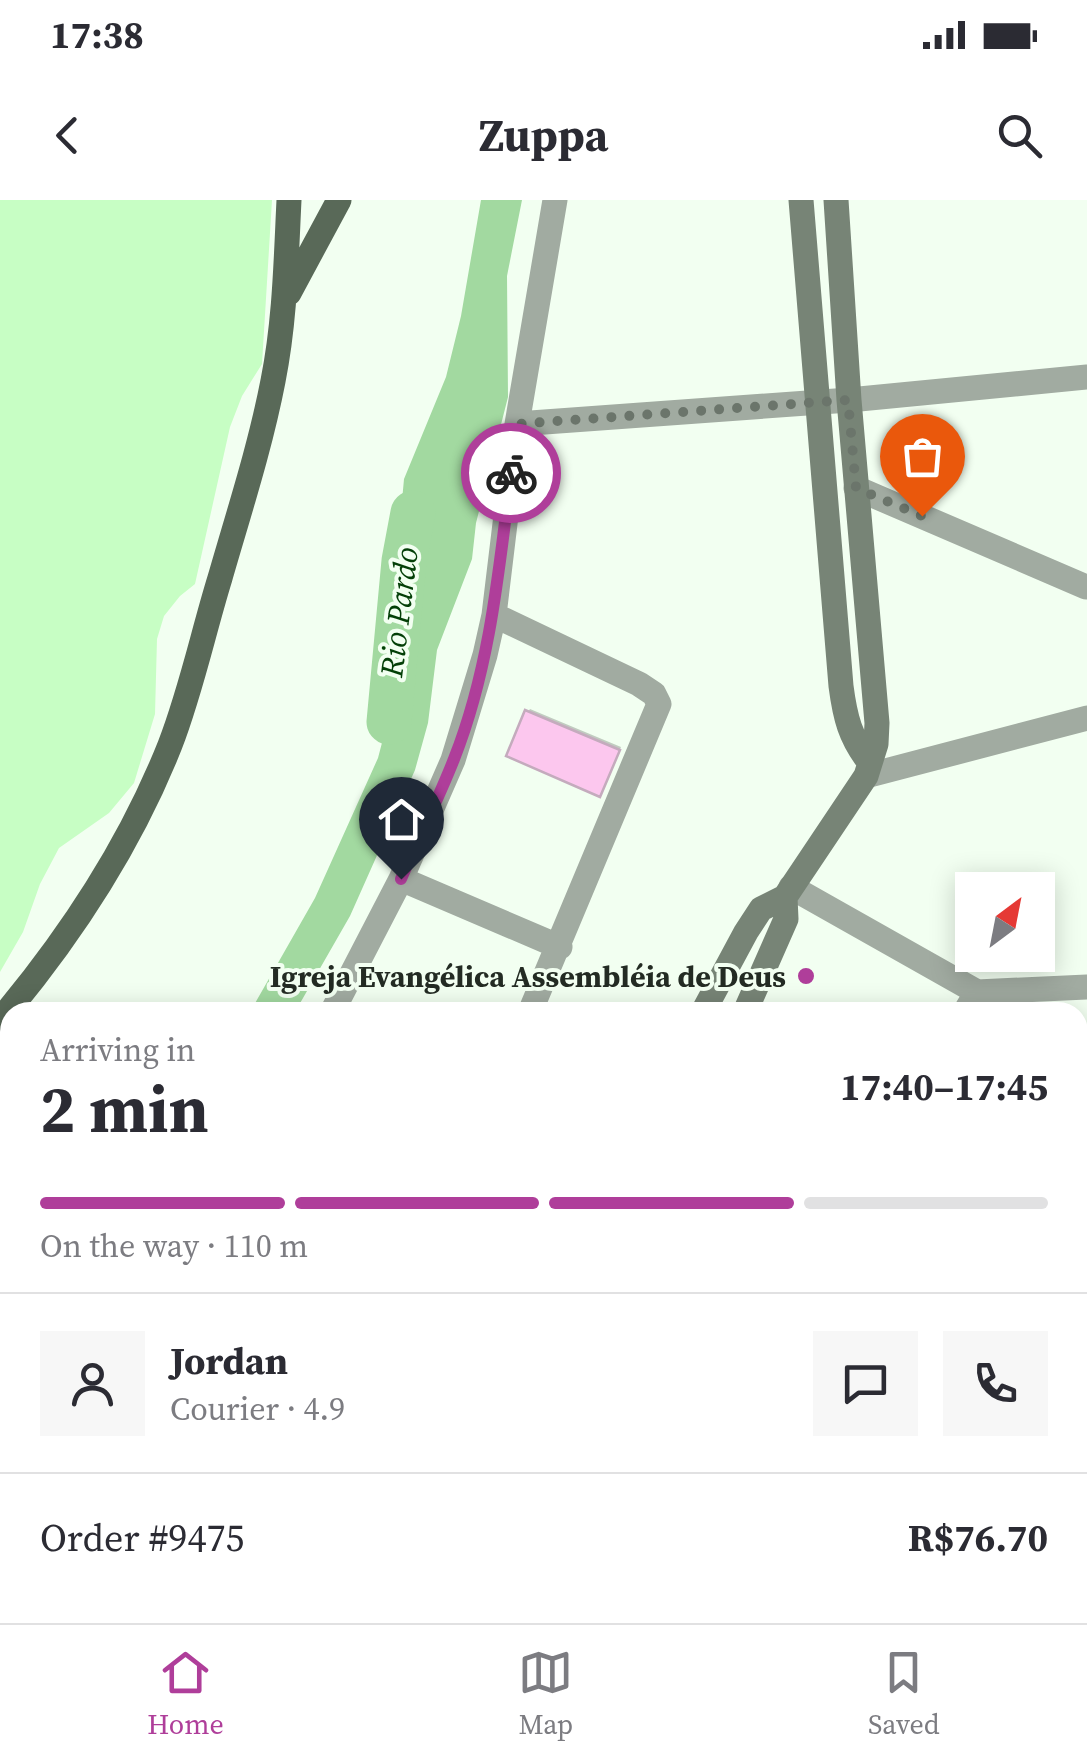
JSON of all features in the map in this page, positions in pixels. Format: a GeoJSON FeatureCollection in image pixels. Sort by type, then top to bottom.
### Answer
{"type":"FeatureCollection","features":[{"type":"Feature","properties":{"kind":"main road"},"geometry":{"type":"LineString","coordinates":[[14,1002],[95,890],[140,812],[172,740],[255,461],[274,379],[284,302],[288,200]]}},
{"type":"Feature","properties":{"kind":"main road"},"geometry":{"type":"LineString","coordinates":[[284,302],[339,200]]}},
{"type":"Feature","properties":{"kind":"main road"},"geometry":{"type":"LineString","coordinates":[[801,200],[846,723],[868,769]]}},
{"type":"Feature","properties":{"kind":"main road"},"geometry":{"type":"LineString","coordinates":[[709,1002],[761,909],[788,892],[868,769],[877,723],[848,400],[836,200]]}},
{"type":"Feature","properties":{"kind":"main road"},"geometry":{"type":"LineString","coordinates":[[749,1002],[786,919],[788,892]]}},
{"type":"Feature","properties":{"kind":"street"},"geometry":{"type":"LineString","coordinates":[[337,1002],[401,879],[454,760],[494,615],[517,424],[556,200]]}},
{"type":"Feature","properties":{"kind":"street"},"geometry":{"type":"LineString","coordinates":[[517,424],[816,403],[1087,377]]}},
{"type":"Feature","properties":{"kind":"street"},"geometry":{"type":"LineString","coordinates":[[856,488],[1086,586]]}},
{"type":"Feature","properties":{"kind":"street"},"geometry":{"type":"LineString","coordinates":[[494,615],[640,684],[658,698],[655,718],[535,1002]]}},
{"type":"Feature","properties":{"kind":"street"},"geometry":{"type":"LineString","coordinates":[[868,769],[1087,718]]}},
{"type":"Feature","properties":{"kind":"street"},"geometry":{"type":"LineString","coordinates":[[401,879],[560,947]]}},
{"type":"Feature","properties":{"kind":"street"},"geometry":{"type":"LineString","coordinates":[[788,892],[971,1002],[1087,987]]}},
{"type":"Feature","properties":{"kind":"shaded area"},"geometry":{"type":"Polygon","coordinates":[[[0,200],[272,200],[262,364],[242,396],[230,427],[195,584],[164,616],[157,639],[155,714],[134,783],[109,813],[59,848],[40,884],[23,932],[0,972],[0,200]]]}},
{"type":"Feature","properties":{"kind":"shaded area"},"geometry":{"type":"Polygon","coordinates":[[[481,200],[522,200],[507,276],[508,397],[476,523],[472,559],[437,650],[428,723],[415,770],[350,916],[301,1002],[256,1002],[315,898],[378,758],[389,716],[404,594],[400,523],[404,479],[446,377],[481,200]]]}},
{"type":"Feature","properties":{"kind":"building"},"geometry":{"type":"Polygon","coordinates":[[[525,710],[620,750],[600,797],[506,756],[525,710]]]}},
{"type":"Feature","properties":{"kind":"waterway","name":"Rio Pardo"},"geometry":{"type":"LineString","coordinates":[[389,722],[404,561],[413,513]]}},
{"type":"Feature","properties":{"kind":"way so far"},"geometry":{"type":"LineString","coordinates":[[511,473],[517,424],[848,400],[856,488],[922,516]]}},
{"type":"Feature","properties":{"kind":"place","name":"Igreja Evangélica Assembléia de Deus"},"geometry":{"type":"Point","coordinates":[806,976]}},
{"type":"Feature","properties":{"kind":"route"},"geometry":{"type":"LineString","coordinates":[[401,879],[454,760],[484,655],[494,615],[511,473]]}}]}
